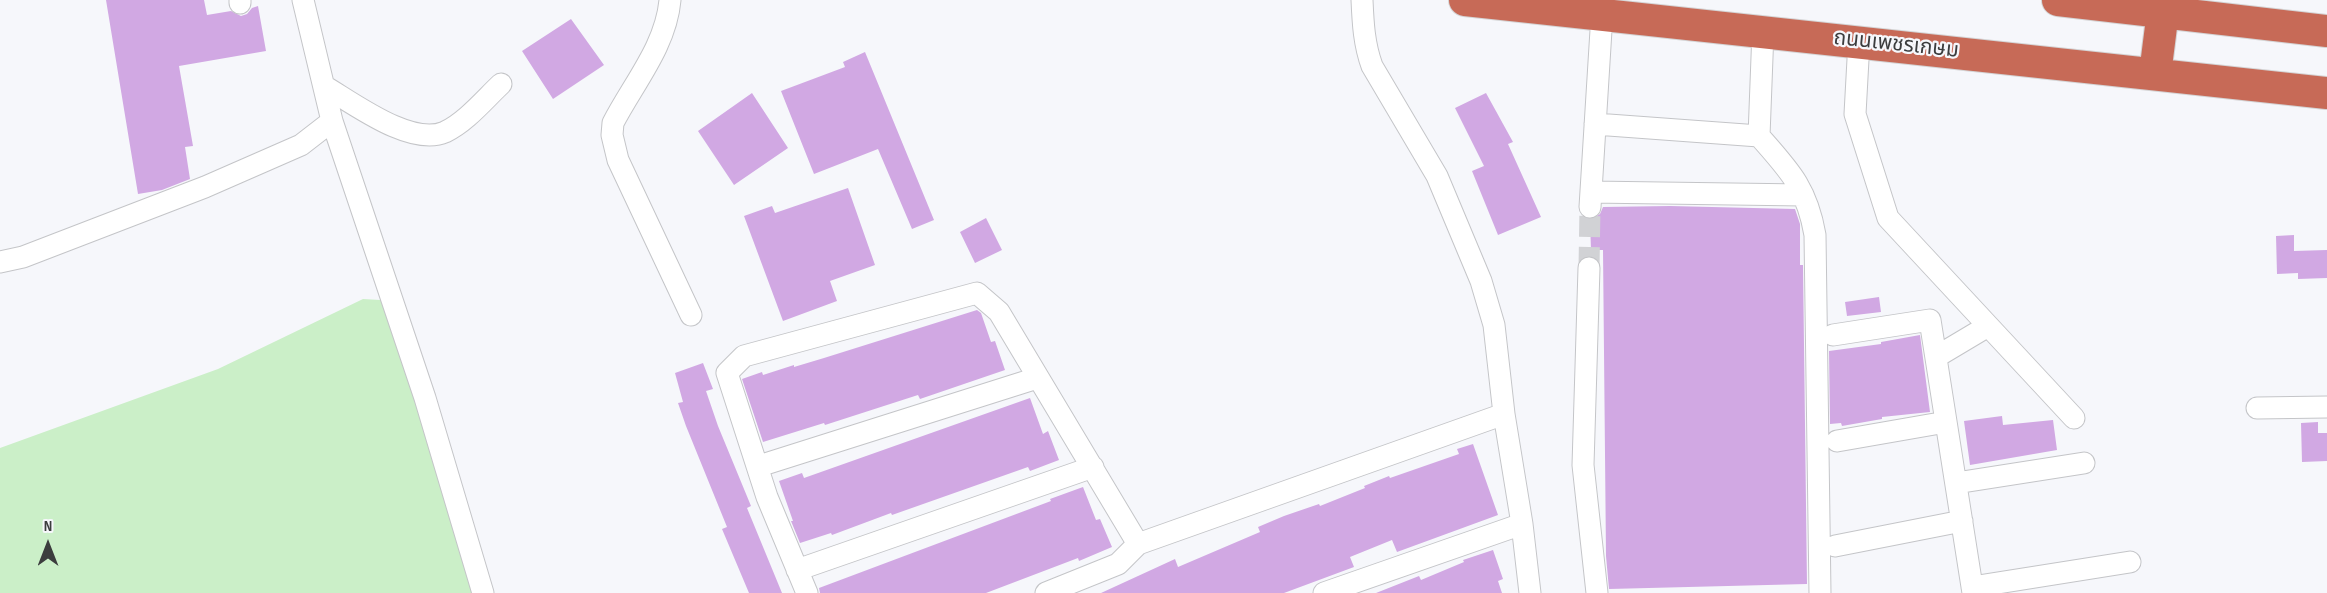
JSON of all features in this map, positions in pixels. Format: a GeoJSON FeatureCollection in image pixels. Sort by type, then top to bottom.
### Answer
{"type":"FeatureCollection","features":[{"type":"Feature","properties":{"kind":"highway","name":"ถนนเพชรเกษม"},"geometry":{"type":"LineString","coordinates":[[1466,0],[2327,93]]}},
{"type":"Feature","properties":{"kind":"highway"},"geometry":{"type":"LineString","coordinates":[[2058,0],[2327,31]]}},
{"type":"Feature","properties":{"kind":"highway"},"geometry":{"type":"LineString","coordinates":[[2155,74],[2163,11]]}},
{"type":"Feature","properties":{"kind":"street"},"geometry":{"type":"LineString","coordinates":[[303,0],[332,121],[425,398],[483,593]]}},
{"type":"Feature","properties":{"kind":"street"},"geometry":{"type":"LineString","coordinates":[[670,0],[668,21],[613,123],[612,135],[618,160],[691,315]]}},
{"type":"Feature","properties":{"kind":"street"},"geometry":{"type":"LineString","coordinates":[[1362,0],[1365,41],[1372,66],[1437,176],[1481,281],[1494,325],[1504,414],[1522,524],[1530,593]]}},
{"type":"Feature","properties":{"kind":"street"},"geometry":{"type":"LineString","coordinates":[[1602,14],[1591,200],[1803,195]]}},
{"type":"Feature","properties":{"kind":"street"},"geometry":{"type":"LineString","coordinates":[[1763,31],[1759,136],[1791,172],[1810,208],[1815,235],[1820,593]]}},
{"type":"Feature","properties":{"kind":"street"},"geometry":{"type":"LineString","coordinates":[[1859,41],[1855,114],[1888,218],[2074,418]]}},
{"type":"Feature","properties":{"kind":"street"},"geometry":{"type":"LineString","coordinates":[[324,86],[382,120],[425,136],[434,136],[457,124],[501,84]]}},
{"type":"Feature","properties":{"kind":"street"},"geometry":{"type":"LineString","coordinates":[[0,262],[23,257],[205,187],[301,145],[332,121]]}},
{"type":"Feature","properties":{"kind":"street"},"geometry":{"type":"LineString","coordinates":[[1595,124],[1759,136]]}},
{"type":"Feature","properties":{"kind":"street"},"geometry":{"type":"LineString","coordinates":[[1589,268],[1583,465],[1597,593]]}},
{"type":"Feature","properties":{"kind":"street"},"geometry":{"type":"LineString","coordinates":[[807,593],[767,497],[759,466],[727,373],[744,356],[977,293],[999,312],[1138,544]]}},
{"type":"Feature","properties":{"kind":"street"},"geometry":{"type":"LineString","coordinates":[[1833,335],[1930,320],[1973,590],[2130,562]]}},
{"type":"Feature","properties":{"kind":"street"},"geometry":{"type":"LineString","coordinates":[[1936,357],[1988,326]]}},
{"type":"Feature","properties":{"kind":"street"},"geometry":{"type":"LineString","coordinates":[[759,466],[1037,378]]}},
{"type":"Feature","properties":{"kind":"street"},"geometry":{"type":"LineString","coordinates":[[2257,408],[2327,407]]}},
{"type":"Feature","properties":{"kind":"street"},"geometry":{"type":"LineString","coordinates":[[1046,593],[1118,564],[1138,544],[1504,414]]}},
{"type":"Feature","properties":{"kind":"street"},"geometry":{"type":"LineString","coordinates":[[1837,441],[1946,422]]}},
{"type":"Feature","properties":{"kind":"street"},"geometry":{"type":"LineString","coordinates":[[1956,483],[2084,463]]}},
{"type":"Feature","properties":{"kind":"street"},"geometry":{"type":"LineString","coordinates":[[797,570],[1093,467]]}},
{"type":"Feature","properties":{"kind":"street"},"geometry":{"type":"LineString","coordinates":[[1834,546],[1962,521]]}},
{"type":"Feature","properties":{"kind":"street"},"geometry":{"type":"LineString","coordinates":[[1324,593],[1522,524]]}},
{"type":"Feature","properties":{"kind":"green space"},"geometry":{"type":"Polygon","coordinates":[[[363,299],[398,301],[476,593],[0,593],[0,448],[218,369],[363,299]]]}},
{"type":"Feature","properties":{"kind":"building"},"geometry":{"type":"Polygon","coordinates":[[[106,0],[204,0],[207,15],[231,11],[241,16],[258,6],[266,51],[179,66],[193,146],[185,147],[190,179],[162,190],[138,194],[106,0]]]}},
{"type":"Feature","properties":{"kind":"building"},"geometry":{"type":"Polygon","coordinates":[[[571,19],[604,65],[553,99],[522,51],[571,19]]]}},
{"type":"Feature","properties":{"kind":"building"},"geometry":{"type":"Polygon","coordinates":[[[865,52],[934,220],[912,229],[878,149],[814,174],[781,91],[845,67],[843,62],[865,52]]]}},
{"type":"Feature","properties":{"kind":"building"},"geometry":{"type":"Polygon","coordinates":[[[752,93],[788,148],[734,185],[698,131],[752,93]]]}},
{"type":"Feature","properties":{"kind":"building"},"geometry":{"type":"Polygon","coordinates":[[[1486,93],[1513,142],[1508,144],[1541,217],[1498,235],[1472,171],[1484,166],[1455,108],[1486,93]]]}},
{"type":"Feature","properties":{"kind":"building"},"geometry":{"type":"Polygon","coordinates":[[[848,188],[875,265],[830,281],[837,301],[783,321],[744,216],[772,206],[775,213],[848,188]]]}},
{"type":"Feature","properties":{"kind":"building"},"geometry":{"type":"Polygon","coordinates":[[[1603,207],[1795,209],[1800,224],[1800,265],[1803,265],[1807,584],[1609,589],[1606,556],[1603,250],[1591,250],[1590,220],[1600,214],[1603,207]]]}},
{"type":"Feature","properties":{"kind":"building"},"geometry":{"type":"Polygon","coordinates":[[[986,218],[1002,250],[975,263],[960,232],[986,218]]]}},
{"type":"Feature","properties":{"kind":"building"},"geometry":{"type":"Polygon","coordinates":[[[2294,235],[2294,251],[2327,250],[2327,278],[2298,279],[2298,273],[2277,274],[2276,236],[2294,235]]]}},
{"type":"Feature","properties":{"kind":"building"},"geometry":{"type":"Polygon","coordinates":[[[1879,297],[1881,312],[1847,316],[1845,302],[1879,297]]]}},
{"type":"Feature","properties":{"kind":"building"},"geometry":{"type":"Polygon","coordinates":[[[977,310],[981,313],[991,342],[995,341],[1005,370],[920,399],[918,395],[763,442],[742,379],[762,372],[763,375],[794,365],[794,367],[977,310]]]}},
{"type":"Feature","properties":{"kind":"building"},"geometry":{"type":"Polygon","coordinates":[[[1920,335],[1930,412],[1882,417],[1882,419],[1842,426],[1841,423],[1830,424],[1829,351],[1881,344],[1881,342],[1920,335]]]}},
{"type":"Feature","properties":{"kind":"building"},"geometry":{"type":"Polygon","coordinates":[[[703,363],[713,389],[706,391],[718,426],[751,506],[747,508],[782,593],[749,593],[722,529],[727,527],[678,403],[683,402],[675,373],[703,363]]]}},
{"type":"Feature","properties":{"kind":"building"},"geometry":{"type":"Polygon","coordinates":[[[1030,398],[1043,434],[1048,431],[1059,460],[1030,471],[1028,467],[832,535],[831,533],[800,543],[779,481],[802,473],[804,478],[1030,398]]]}},
{"type":"Feature","properties":{"kind":"building"},"geometry":{"type":"Polygon","coordinates":[[[2002,416],[2003,425],[2053,420],[2057,450],[1970,465],[1964,421],[2002,416]]]}},
{"type":"Feature","properties":{"kind":"building"},"geometry":{"type":"Polygon","coordinates":[[[2318,422],[2318,433],[2327,433],[2327,461],[2302,462],[2301,423],[2318,422]]]}},
{"type":"Feature","properties":{"kind":"building"},"geometry":{"type":"Polygon","coordinates":[[[1473,444],[1498,515],[1397,552],[1392,540],[1350,557],[1354,567],[1284,593],[1101,593],[1175,559],[1178,567],[1260,532],[1258,527],[1284,516],[1319,504],[1320,506],[1389,476],[1390,478],[1459,454],[1457,449],[1473,444]]]}},
{"type":"Feature","properties":{"kind":"building"},"geometry":{"type":"Polygon","coordinates":[[[1083,487],[1096,520],[1100,519],[1112,547],[1079,561],[1078,558],[986,593],[820,593],[819,588],[1083,487]]]}},
{"type":"Feature","properties":{"kind":"building"},"geometry":{"type":"Polygon","coordinates":[[[1493,550],[1503,579],[1498,581],[1502,593],[1376,593],[1419,576],[1421,580],[1464,562],[1463,560],[1493,550]]]}},
{"type":"Feature","properties":{"kind":"tunnel"},"geometry":{"type":"LineString","coordinates":[[1589,268],[1590,207]]}}]}
